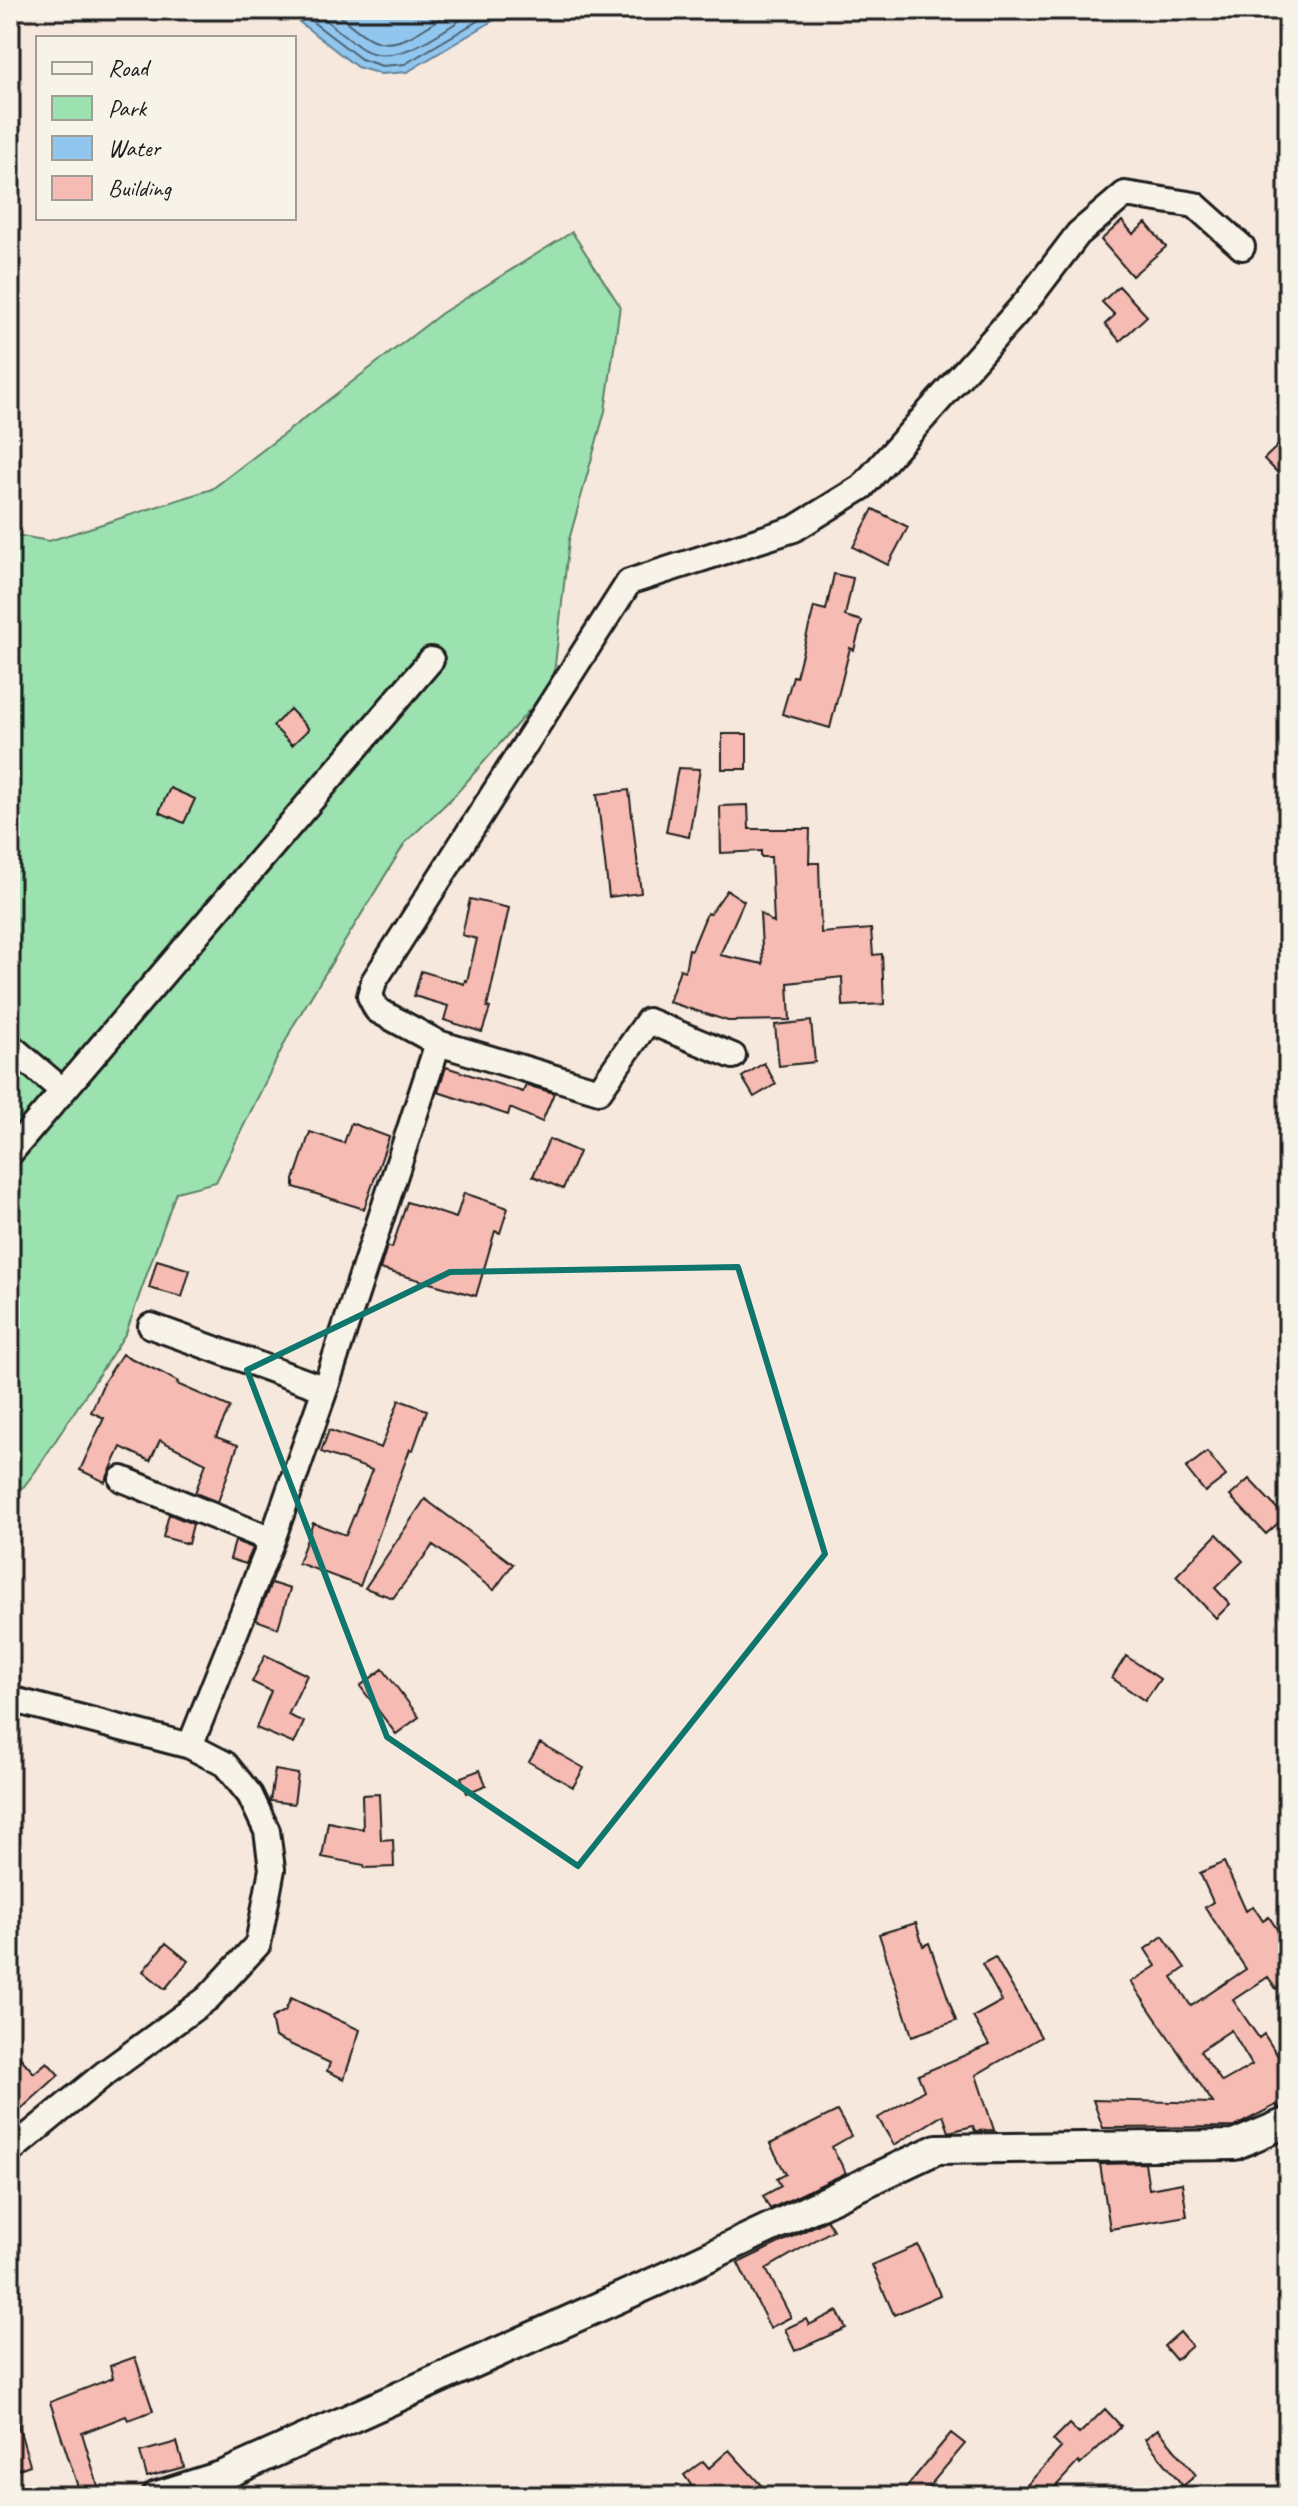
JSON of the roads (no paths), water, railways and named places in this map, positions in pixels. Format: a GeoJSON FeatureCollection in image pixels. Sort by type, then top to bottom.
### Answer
{"type":"FeatureCollection","features":[{"type":"Feature","properties":{"kind":"street"},"geometry":{"type":"LineString","coordinates":[[733,1056],[648,1021],[599,1091],[438,1043],[377,1010],[370,996],[374,981],[629,582],[794,529],[862,487],[1027,301],[1078,234],[1125,194],[1195,205],[1242,247]]}},
{"type":"Feature","properties":{"kind":"street"},"geometry":{"type":"LineString","coordinates":[[10,1153],[431,660]]}},
{"type":"Feature","properties":{"kind":"street"},"geometry":{"type":"LineString","coordinates":[[190,1746],[272,1540],[325,1389],[438,1043]]}},
{"type":"Feature","properties":{"kind":"street"},"geometry":{"type":"LineString","coordinates":[[10,1046],[63,1091]]}},
{"type":"Feature","properties":{"kind":"street"},"geometry":{"type":"LineString","coordinates":[[151,1326],[325,1389]]}},
{"type":"Feature","properties":{"kind":"street"},"geometry":{"type":"LineString","coordinates":[[122,1479],[272,1540]]}},
{"type":"Feature","properties":{"kind":"street"},"geometry":{"type":"LineString","coordinates":[[10,1699],[190,1746],[225,1764],[250,1795],[267,1831],[272,1869],[258,1944],[208,1998],[104,2074],[10,2151]]}},
{"type":"Feature","properties":{"kind":"street"},"geometry":{"type":"LineString","coordinates":[[157,2496],[224,2475],[659,2280],[937,2149],[1234,2145],[1288,2122]]}},
{"type":"Feature","properties":{"kind":"water"},"geometry":{"type":"Polygon","coordinates":[[[284,10],[511,10],[407,72],[381,74],[357,67],[284,10]]]}}]}
